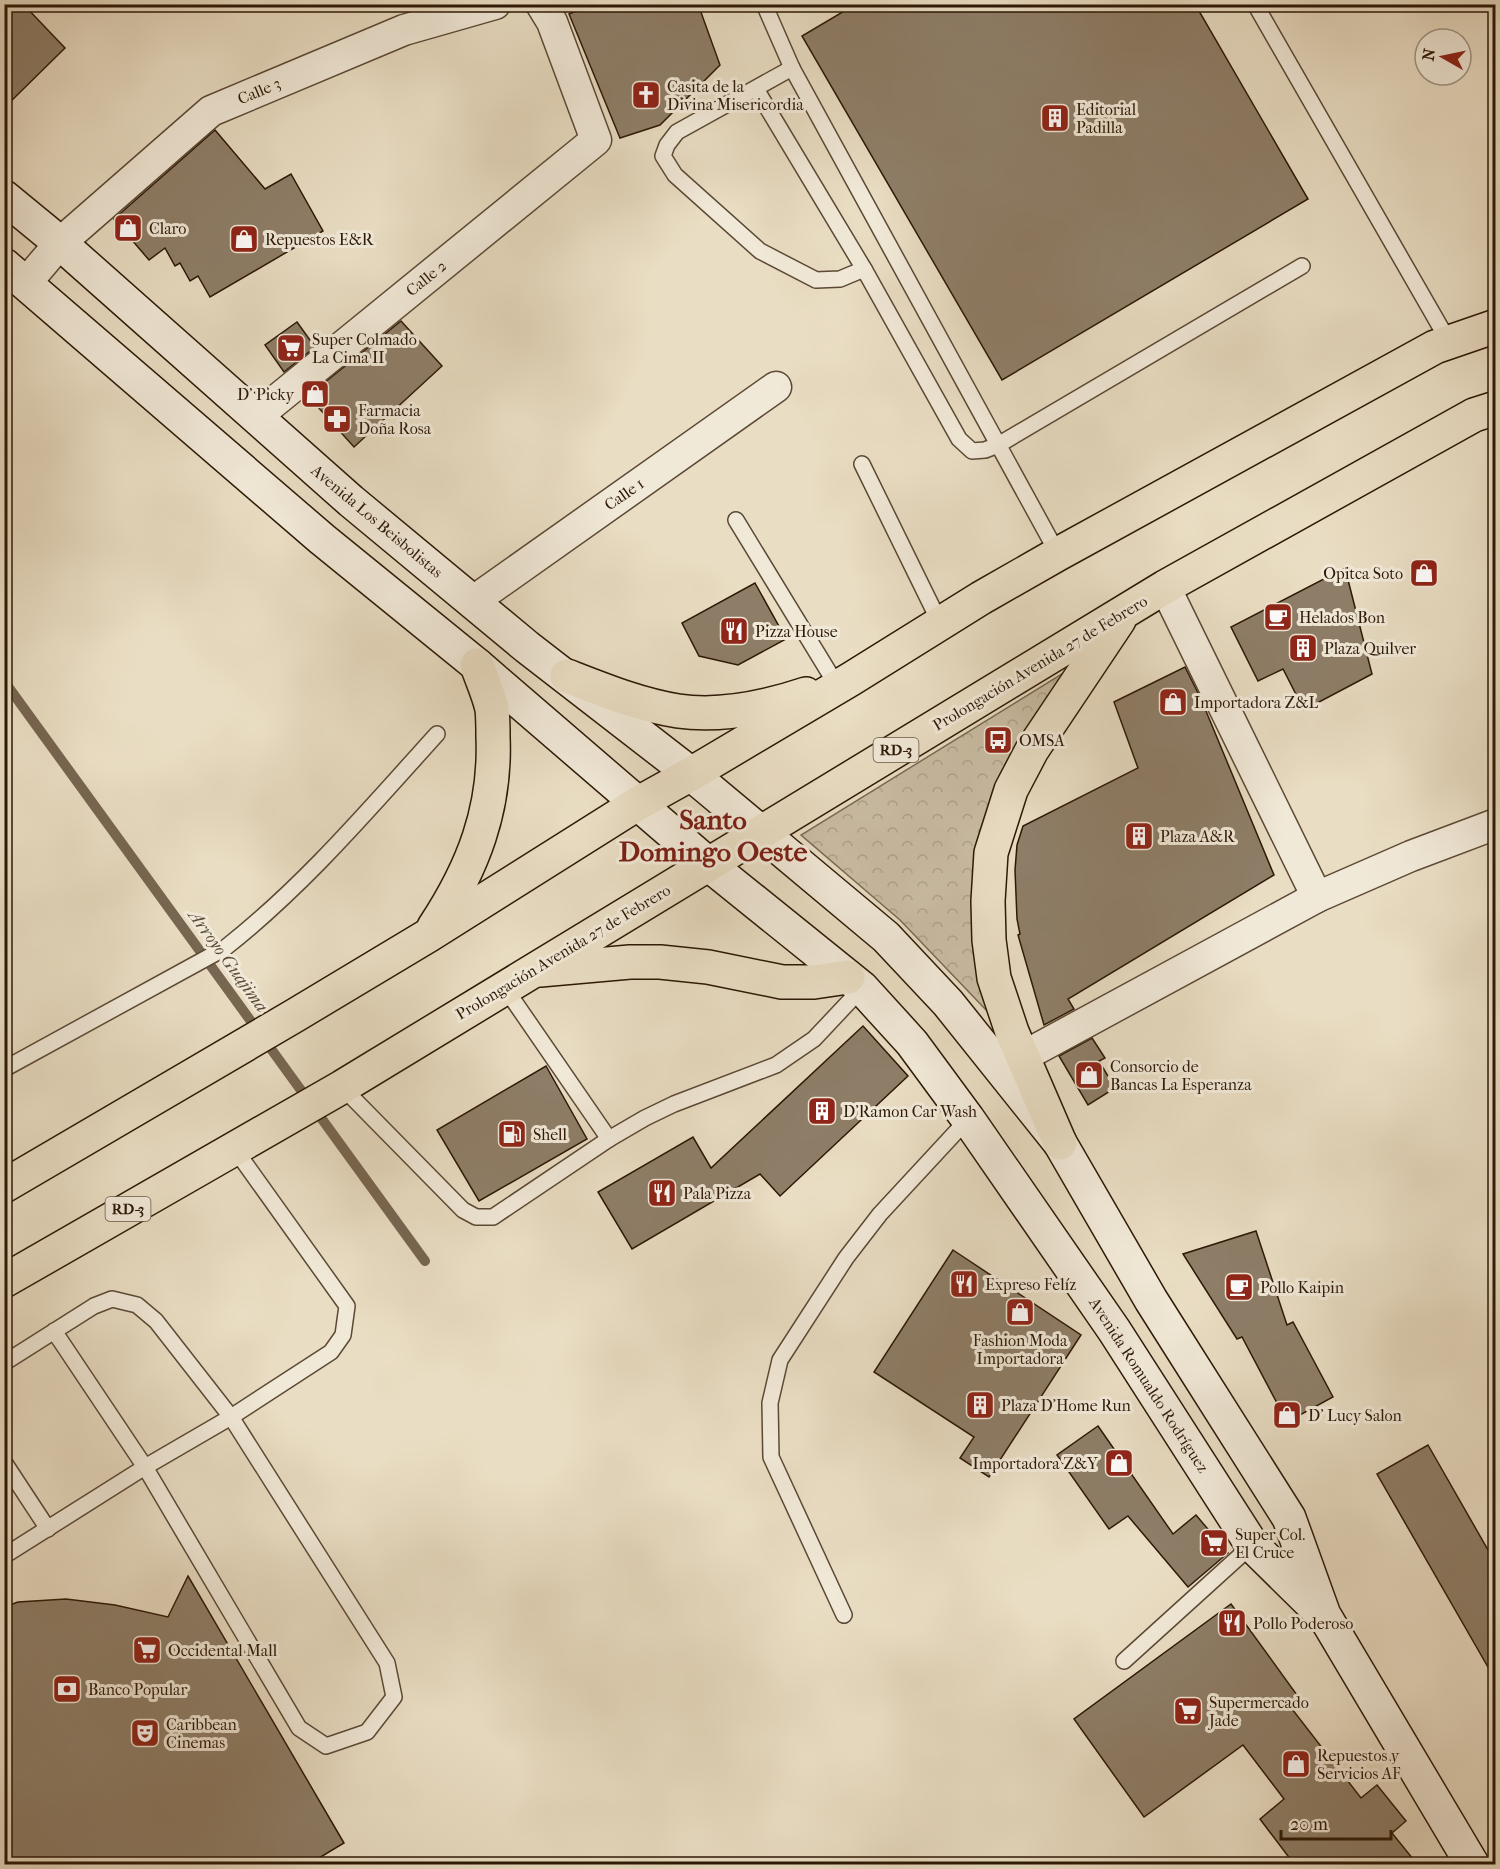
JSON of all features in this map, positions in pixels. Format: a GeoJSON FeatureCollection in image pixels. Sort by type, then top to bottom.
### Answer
{"type":"FeatureCollection","features":[{"type":"Feature","properties":{"kind":"main road","name":"Avenida Los Beisbolistas"},"geometry":{"type":"LineString","coordinates":[[4,197],[60,243],[351,501],[472,602],[761,832]]}},
{"type":"Feature","properties":{"kind":"main road"},"geometry":{"type":"LineString","coordinates":[[15,274],[322,539],[477,665],[708,864]]}},
{"type":"Feature","properties":{"kind":"main road"},"geometry":{"type":"LineString","coordinates":[[4,1186],[294,1016],[429,935],[637,804],[1058,554],[1435,347],[1496,326]]}},
{"type":"Feature","properties":{"kind":"main road","name":"Prolongación Avenida 27 de Febrero"},"geometry":{"type":"LineString","coordinates":[[4,1281],[333,1092],[1165,587],[1474,415],[1496,408]]}},
{"type":"Feature","properties":{"kind":"main road"},"geometry":{"type":"LineString","coordinates":[[1060,1143],[1022,1057],[994,978],[989,940],[988,901],[991,853],[1011,790],[1032,750],[1126,611]]}},
{"type":"Feature","properties":{"kind":"main road"},"geometry":{"type":"LineString","coordinates":[[429,935],[456,895],[472,860],[489,805],[494,757],[492,709],[477,665]]}},
{"type":"Feature","properties":{"kind":"main road"},"geometry":{"type":"LineString","coordinates":[[567,676],[623,697],[679,711],[737,711],[793,698],[843,682]]}},
{"type":"Feature","properties":{"kind":"main road","name":"Avenida Romualdo Rodríguez"},"geometry":{"type":"LineString","coordinates":[[761,832],[886,937],[948,1003],[1060,1143],[1151,1300],[1289,1518],[1324,1615],[1472,1864]]}},
{"type":"Feature","properties":{"kind":"main road","name":"Avenida Romualdo Rodríguez"},"geometry":{"type":"LineString","coordinates":[[708,864],[855,982],[912,1043],[968,1119],[1114,1330],[1252,1545],[1324,1615]]}},
{"type":"Feature","properties":{"kind":"main road"},"geometry":{"type":"LineString","coordinates":[[517,980],[630,962],[660,962],[708,967],[782,982],[855,982]]}},
{"type":"Feature","properties":{"kind":"street","name":"Calle 3"},"geometry":{"type":"LineString","coordinates":[[15,274],[60,243],[211,111],[401,17],[495,4]]}},
{"type":"Feature","properties":{"kind":"street","name":"Calle 2"},"geometry":{"type":"LineString","coordinates":[[256,416],[596,140],[552,22],[541,4]]}},
{"type":"Feature","properties":{"kind":"street","name":"Calle 1"},"geometry":{"type":"LineString","coordinates":[[472,602],[776,387]]}},
{"type":"Feature","properties":{"kind":"street"},"geometry":{"type":"LineString","coordinates":[[1165,587],[1317,897]]}},
{"type":"Feature","properties":{"kind":"street"},"geometry":{"type":"LineString","coordinates":[[1022,1057],[1317,897],[1411,856],[1496,824]]}},
{"type":"Feature","properties":{"kind":"lane"},"geometry":{"type":"LineString","coordinates":[[764,4],[792,68],[1058,554]]}},
{"type":"Feature","properties":{"kind":"lane"},"geometry":{"type":"LineString","coordinates":[[1255,4],[1449,342]]}},
{"type":"Feature","properties":{"kind":"lane"},"geometry":{"type":"LineString","coordinates":[[792,68],[676,132],[663,156],[675,175],[760,251],[816,280],[840,279],[864,269]]}},
{"type":"Feature","properties":{"kind":"lane"},"geometry":{"type":"LineString","coordinates":[[756,89],[864,269],[959,439],[972,451],[985,450],[998,445],[1302,266]]}},
{"type":"Feature","properties":{"kind":"lane"},"geometry":{"type":"LineString","coordinates":[[862,464],[940,623]]}},
{"type":"Feature","properties":{"kind":"lane"},"geometry":{"type":"LineString","coordinates":[[736,520],[843,682]]}},
{"type":"Feature","properties":{"kind":"lane"},"geometry":{"type":"LineString","coordinates":[[4,1069],[225,948],[252,927],[322,860],[437,734]]}},
{"type":"Feature","properties":{"kind":"lane"},"geometry":{"type":"LineString","coordinates":[[517,980],[609,1139]]}},
{"type":"Feature","properties":{"kind":"lane"},"geometry":{"type":"LineString","coordinates":[[333,1092],[463,1210],[477,1217],[493,1217],[609,1139],[645,1118],[674,1104],[776,1065],[814,1039],[855,982]]}},
{"type":"Feature","properties":{"kind":"lane"},"geometry":{"type":"LineString","coordinates":[[844,1615],[771,1457],[770,1403],[780,1360],[846,1258],[880,1214],[968,1119]]}},
{"type":"Feature","properties":{"kind":"lane"},"geometry":{"type":"LineString","coordinates":[[4,1556],[145,1467],[231,1417],[331,1352],[343,1335],[347,1306],[243,1143]]}},
{"type":"Feature","properties":{"kind":"lane"},"geometry":{"type":"LineString","coordinates":[[8,1356],[94,1306],[112,1299],[137,1305],[156,1321],[231,1417],[387,1663],[394,1697],[367,1732],[326,1746],[299,1728],[145,1467],[54,1331]]}},
{"type":"Feature","properties":{"kind":"lane"},"geometry":{"type":"LineString","coordinates":[[4,1462],[48,1529]]}},
{"type":"Feature","properties":{"kind":"lane"},"geometry":{"type":"LineString","coordinates":[[1124,1660],[1252,1545]]}},
{"type":"Feature","properties":{"kind":"green space"},"geometry":{"type":"Polygon","coordinates":[[[1070,669],[1017,750],[990,1014],[900,920],[801,835],[1070,669]]]}},
{"type":"Feature","properties":{"kind":"building"},"geometry":{"type":"Polygon","coordinates":[[[19,4],[23,4],[65,48],[4,108],[4,19],[19,4]]]}},
{"type":"Feature","properties":{"kind":"building","name":"Casita de la Divina Misericordia"},"geometry":{"type":"Polygon","coordinates":[[[593,4],[698,4],[720,65],[660,125],[620,138],[569,14],[593,4]]]}},
{"type":"Feature","properties":{"kind":"building","name":"Editorial Padilla"},"geometry":{"type":"Polygon","coordinates":[[[856,4],[1195,4],[1308,199],[1002,380],[802,36],[856,4]]]}},
{"type":"Feature","properties":{"kind":"building"},"geometry":{"type":"Polygon","coordinates":[[[215,130],[265,189],[291,174],[323,231],[210,297],[198,276],[190,281],[180,263],[175,266],[165,248],[149,260],[114,219],[215,130]]]}},
{"type":"Feature","properties":{"kind":"building"},"geometry":{"type":"Polygon","coordinates":[[[401,321],[442,366],[354,447],[308,396],[401,321]]]}},
{"type":"Feature","properties":{"kind":"building","name":"Super Colmado La Cima II"},"geometry":{"type":"Polygon","coordinates":[[[297,322],[315,347],[284,372],[265,345],[297,322]]]}},
{"type":"Feature","properties":{"kind":"building","name":"Plaza Quilver"},"geometry":{"type":"Polygon","coordinates":[[[1345,568],[1372,674],[1304,710],[1283,669],[1258,681],[1231,627],[1345,568]]]}},
{"type":"Feature","properties":{"kind":"building","name":"Pizza House"},"geometry":{"type":"Polygon","coordinates":[[[755,583],[786,639],[738,665],[699,656],[682,623],[755,583]]]}},
{"type":"Feature","properties":{"kind":"building","name":"Plaza A&R"},"geometry":{"type":"Polygon","coordinates":[[[1185,667],[1201,699],[1274,875],[1068,999],[1074,1009],[1044,1025],[1018,935],[1020,934],[1017,919],[1015,870],[1017,845],[1023,826],[1138,768],[1114,702],[1185,667]]]}},
{"type":"Feature","properties":{"kind":"building"},"geometry":{"type":"Polygon","coordinates":[[[863,1026],[908,1076],[780,1196],[760,1174],[632,1249],[598,1192],[693,1137],[711,1168],[863,1026]]]}},
{"type":"Feature","properties":{"kind":"building","name":"Consorcio de Bancas La Esperanza"},"geometry":{"type":"Polygon","coordinates":[[[1092,1038],[1105,1058],[1099,1061],[1115,1088],[1088,1105],[1059,1056],[1092,1038]]]}},
{"type":"Feature","properties":{"kind":"building","name":"Shell"},"geometry":{"type":"Polygon","coordinates":[[[546,1066],[587,1139],[479,1201],[437,1130],[546,1066]]]}},
{"type":"Feature","properties":{"kind":"building"},"geometry":{"type":"Polygon","coordinates":[[[1256,1231],[1287,1325],[1293,1322],[1333,1397],[1287,1422],[1242,1337],[1237,1339],[1183,1254],[1256,1231]]]}},
{"type":"Feature","properties":{"kind":"building","name":"Plaza D'Home Run"},"geometry":{"type":"Polygon","coordinates":[[[953,1250],[1081,1335],[989,1477],[960,1458],[974,1437],[874,1372],[953,1250]]]}},
{"type":"Feature","properties":{"kind":"building"},"geometry":{"type":"Polygon","coordinates":[[[1098,1426],[1173,1534],[1196,1515],[1228,1553],[1188,1587],[1128,1516],[1109,1529],[1057,1455],[1098,1426]]]}},
{"type":"Feature","properties":{"kind":"building"},"geometry":{"type":"Polygon","coordinates":[[[1428,1445],[1496,1564],[1496,1681],[1377,1474],[1428,1445]]]}},
{"type":"Feature","properties":{"kind":"building"},"geometry":{"type":"Polygon","coordinates":[[[188,1576],[344,1843],[309,1864],[4,1864],[4,1607],[18,1602],[66,1599],[115,1605],[168,1617],[188,1576]]]}},
{"type":"Feature","properties":{"kind":"building","name":"Supermercado Jade"},"geometry":{"type":"Polygon","coordinates":[[[1231,1604],[1302,1702],[1292,1709],[1361,1798],[1377,1785],[1406,1821],[1392,1833],[1417,1864],[1294,1864],[1260,1819],[1284,1799],[1243,1745],[1144,1817],[1074,1719],[1231,1604]]]}},
{"type":"Feature","properties":{"kind":"waterway","name":"Arroyo Guajima"},"geometry":{"type":"LineString","coordinates":[[4,681],[425,1261]]}},
{"type":"Feature","properties":{"kind":"place","name":"Casita de la Divina Misericordia"},"geometry":{"type":"Point","coordinates":[646,95]}},
{"type":"Feature","properties":{"kind":"place","name":"Editorial Padilla"},"geometry":{"type":"Point","coordinates":[1055,118]}},
{"type":"Feature","properties":{"kind":"place","name":"Claro"},"geometry":{"type":"Point","coordinates":[128,228]}},
{"type":"Feature","properties":{"kind":"place","name":"Repuestos E&R"},"geometry":{"type":"Point","coordinates":[244,239]}},
{"type":"Feature","properties":{"kind":"place","name":"Super Colmado La Cima II"},"geometry":{"type":"Point","coordinates":[291,348]}},
{"type":"Feature","properties":{"kind":"place","name":"D' Picky"},"geometry":{"type":"Point","coordinates":[315,394]}},
{"type":"Feature","properties":{"kind":"place","name":"Farmacia Doña Rosa"},"geometry":{"type":"Point","coordinates":[337,419]}},
{"type":"Feature","properties":{"kind":"place","name":"Opitca Soto"},"geometry":{"type":"Point","coordinates":[1424,573]}},
{"type":"Feature","properties":{"kind":"place","name":"Helados Bon"},"geometry":{"type":"Point","coordinates":[1278,617]}},
{"type":"Feature","properties":{"kind":"place","name":"Pizza House"},"geometry":{"type":"Point","coordinates":[734,631]}},
{"type":"Feature","properties":{"kind":"place","name":"Plaza Quilver"},"geometry":{"type":"Point","coordinates":[1303,648]}},
{"type":"Feature","properties":{"kind":"place","name":"Importadora Z&L"},"geometry":{"type":"Point","coordinates":[1173,702]}},
{"type":"Feature","properties":{"kind":"place","name":"OMSA"},"geometry":{"type":"Point","coordinates":[998,740]}},
{"type":"Feature","properties":{"kind":"place","name":"Plaza A&R"},"geometry":{"type":"Point","coordinates":[1139,836]}},
{"type":"Feature","properties":{"kind":"place","name":"Consorcio de Bancas La Esperanza"},"geometry":{"type":"Point","coordinates":[1089,1075]}},
{"type":"Feature","properties":{"kind":"place","name":"D'Ramon Car Wash"},"geometry":{"type":"Point","coordinates":[822,1111]}},
{"type":"Feature","properties":{"kind":"place","name":"Shell"},"geometry":{"type":"Point","coordinates":[512,1134]}},
{"type":"Feature","properties":{"kind":"place","name":"Pala Pizza"},"geometry":{"type":"Point","coordinates":[662,1193]}},
{"type":"Feature","properties":{"kind":"place","name":"Expreso Felíz"},"geometry":{"type":"Point","coordinates":[964,1284]}},
{"type":"Feature","properties":{"kind":"place","name":"Pollo Kaipin"},"geometry":{"type":"Point","coordinates":[1239,1287]}},
{"type":"Feature","properties":{"kind":"place","name":"Fashion Moda Importadora"},"geometry":{"type":"Point","coordinates":[1020,1312]}},
{"type":"Feature","properties":{"kind":"place","name":"Plaza D'Home Run"},"geometry":{"type":"Point","coordinates":[980,1405]}},
{"type":"Feature","properties":{"kind":"place","name":"D' Lucy Salon"},"geometry":{"type":"Point","coordinates":[1287,1415]}},
{"type":"Feature","properties":{"kind":"place","name":"Importadora Z&Y"},"geometry":{"type":"Point","coordinates":[1119,1463]}},
{"type":"Feature","properties":{"kind":"place","name":"Super Col. El Cruce"},"geometry":{"type":"Point","coordinates":[1214,1543]}},
{"type":"Feature","properties":{"kind":"place","name":"Pollo Poderoso"},"geometry":{"type":"Point","coordinates":[1232,1623]}},
{"type":"Feature","properties":{"kind":"place","name":"Occidental Mall"},"geometry":{"type":"Point","coordinates":[147,1650]}},
{"type":"Feature","properties":{"kind":"place","name":"Banco Popular"},"geometry":{"type":"Point","coordinates":[67,1689]}},
{"type":"Feature","properties":{"kind":"place","name":"Supermercado Jade"},"geometry":{"type":"Point","coordinates":[1188,1711]}},
{"type":"Feature","properties":{"kind":"place","name":"Caribbean Cinemas"},"geometry":{"type":"Point","coordinates":[145,1733]}},
{"type":"Feature","properties":{"kind":"place","name":"Repuestos y Servicios AF"},"geometry":{"type":"Point","coordinates":[1296,1764]}},
{"type":"Feature","properties":{"kind":"district","name":"Santo Domingo Oeste"},"geometry":{"type":"Point","coordinates":[713,835]}}]}
